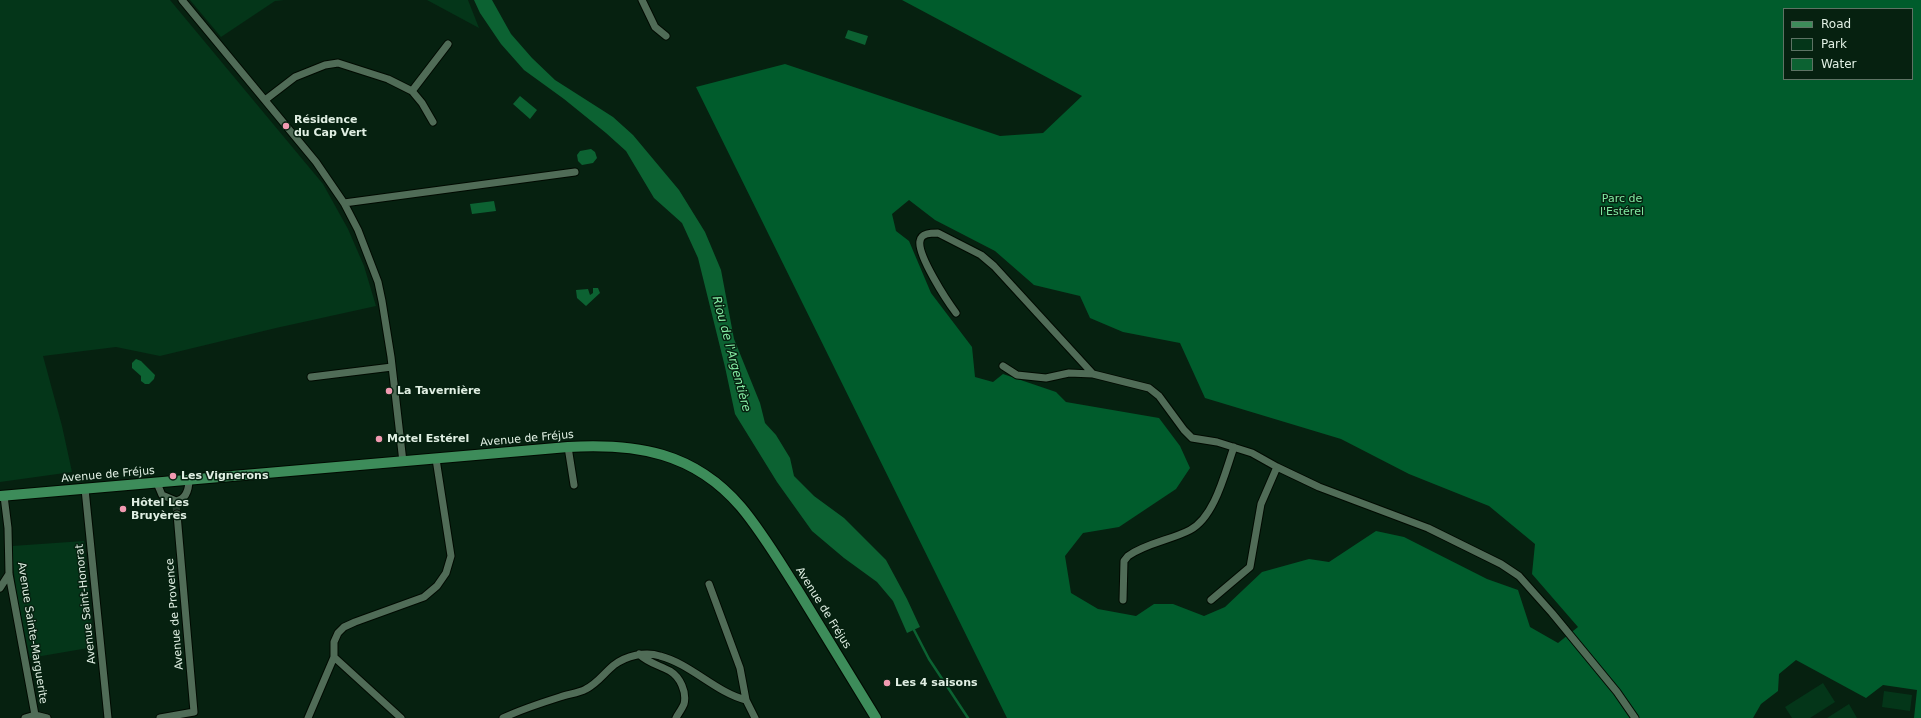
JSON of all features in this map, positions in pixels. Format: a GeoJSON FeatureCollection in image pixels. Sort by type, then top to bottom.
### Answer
{"type":"FeatureCollection","features":[{"type":"Feature","properties":{"kind":"main road","name":"Avenue de Fréjus"},"geometry":{"type":"LineString","coordinates":[[1,498],[188,479],[568,447],[606,445],[646,450],[672,458],[704,474],[726,491],[744,511],[770,546],[876,718]]}},
{"type":"Feature","properties":{"kind":"street"},"geometry":{"type":"LineString","coordinates":[[182,0],[316,162],[344,202],[358,230],[378,282],[392,367],[403,462]]}},
{"type":"Feature","properties":{"kind":"street"},"geometry":{"type":"LineString","coordinates":[[642,0],[655,27],[666,36]]}},
{"type":"Feature","properties":{"kind":"street"},"geometry":{"type":"LineString","coordinates":[[412,91],[448,44]]}},
{"type":"Feature","properties":{"kind":"street"},"geometry":{"type":"LineString","coordinates":[[265,100],[295,77],[324,65],[338,64],[388,79],[412,91],[422,103],[433,122]]}},
{"type":"Feature","properties":{"kind":"street"},"geometry":{"type":"LineString","coordinates":[[344,202],[575,172]]}},
{"type":"Feature","properties":{"kind":"street"},"geometry":{"type":"LineString","coordinates":[[956,313],[932,275],[920,246],[920,241],[923,236],[930,232],[938,233],[981,255],[994,266],[1093,374]]}},
{"type":"Feature","properties":{"kind":"street"},"geometry":{"type":"LineString","coordinates":[[1004,366],[1017,375],[1046,378],[1069,373],[1093,374],[1149,388],[1159,396],[1184,430],[1192,438],[1234,447],[1252,453],[1318,487],[1428,528],[1482,553],[1519,576],[1582,649],[1617,692],[1635,718]]}},
{"type":"Feature","properties":{"kind":"street"},"geometry":{"type":"LineString","coordinates":[[311,377],[392,367]]}},
{"type":"Feature","properties":{"kind":"street"},"geometry":{"type":"LineString","coordinates":[[568,447],[574,485]]}},
{"type":"Feature","properties":{"kind":"street"},"geometry":{"type":"LineString","coordinates":[[1123,600],[1124,561],[1128,556],[1191,530],[1202,521],[1211,509],[1234,447]]}},
{"type":"Feature","properties":{"kind":"street"},"geometry":{"type":"LineString","coordinates":[[308,718],[334,656],[334,642],[338,633],[344,627],[424,597],[437,586],[446,573],[452,556],[436,459]]}},
{"type":"Feature","properties":{"kind":"street"},"geometry":{"type":"LineString","coordinates":[[1211,600],[1250,567],[1261,504],[1277,467]]}},
{"type":"Feature","properties":{"kind":"street"},"geometry":{"type":"LineString","coordinates":[[157,483],[162,495],[176,504],[184,498],[187,493],[188,479]]}},
{"type":"Feature","properties":{"kind":"street","name":"Avenue Saint-Honorat"},"geometry":{"type":"LineString","coordinates":[[85,489],[108,718]]}},
{"type":"Feature","properties":{"kind":"street","name":"Avenue Sainte-Marguerite"},"geometry":{"type":"LineString","coordinates":[[1,498],[8,528],[9,574],[35,715],[25,718]]}},
{"type":"Feature","properties":{"kind":"street","name":"Avenue de Provence"},"geometry":{"type":"LineString","coordinates":[[160,718],[194,712],[177,514]]}},
{"type":"Feature","properties":{"kind":"street"},"geometry":{"type":"LineString","coordinates":[[0,588],[9,574]]}},
{"type":"Feature","properties":{"kind":"street"},"geometry":{"type":"LineString","coordinates":[[709,584],[740,668],[746,700],[755,718]]}},
{"type":"Feature","properties":{"kind":"street"},"geometry":{"type":"LineString","coordinates":[[503,718],[523,709],[585,690],[598,682],[614,665],[639,654],[661,656],[689,670],[734,697],[746,700]]}},
{"type":"Feature","properties":{"kind":"street"},"geometry":{"type":"LineString","coordinates":[[639,654],[646,660],[670,671],[678,679],[684,689],[684,705],[676,718]]}},
{"type":"Feature","properties":{"kind":"street"},"geometry":{"type":"LineString","coordinates":[[334,656],[401,718]]}},
{"type":"Feature","properties":{"kind":"street"},"geometry":{"type":"LineString","coordinates":[[35,715],[47,718]]}},
{"type":"Feature","properties":{"kind":"green space"},"geometry":{"type":"Polygon","coordinates":[[[0,0],[170,0],[323,184],[348,229],[364,266],[376,306],[160,356],[116,347],[43,356],[62,426],[72,472],[0,482],[0,0]]]}},
{"type":"Feature","properties":{"kind":"green space"},"geometry":{"type":"Polygon","coordinates":[[[190,0],[284,0],[275,1],[221,37],[190,0]]]}},
{"type":"Feature","properties":{"kind":"green space"},"geometry":{"type":"Polygon","coordinates":[[[427,0],[468,0],[479,28],[427,0]]]}},
{"type":"Feature","properties":{"kind":"green space","name":"Parc de l'Estérel"},"geometry":{"type":"Polygon","coordinates":[[[902,0],[1921,0],[1921,718],[1914,718],[1917,690],[1883,685],[1866,698],[1796,660],[1779,674],[1778,691],[1761,704],[1753,718],[1007,718],[696,87],[785,64],[1000,136],[1043,133],[1082,96],[902,0]],[[909,200],[892,214],[896,231],[909,241],[931,293],[972,347],[975,377],[993,382],[1003,374],[1056,392],[1066,402],[1159,418],[1180,446],[1190,468],[1176,489],[1119,527],[1083,533],[1065,556],[1071,593],[1098,609],[1136,616],[1154,604],[1173,604],[1204,616],[1225,607],[1262,572],[1309,559],[1329,562],[1376,531],[1404,537],[1487,579],[1518,590],[1530,627],[1558,643],[1578,627],[1532,574],[1535,544],[1489,506],[1409,474],[1341,439],[1205,398],[1180,343],[1123,332],[1090,318],[1080,296],[1034,285],[995,251],[935,220],[909,200]]]}},
{"type":"Feature","properties":{"kind":"green space"},"geometry":{"type":"Polygon","coordinates":[[[84,541],[94,647],[30,658],[16,588],[12,546],[84,541]]]}},
{"type":"Feature","properties":{"kind":"green space"},"geometry":{"type":"Polygon","coordinates":[[[1823,683],[1835,702],[1810,718],[1792,718],[1785,707],[1823,683]]]}},
{"type":"Feature","properties":{"kind":"green space"},"geometry":{"type":"Polygon","coordinates":[[[1884,691],[1912,695],[1910,711],[1882,707],[1884,691]]]}},
{"type":"Feature","properties":{"kind":"green space"},"geometry":{"type":"Polygon","coordinates":[[[1849,704],[1857,718],[1827,718],[1849,704]]]}},
{"type":"Feature","properties":{"kind":"water"},"geometry":{"type":"Polygon","coordinates":[[[474,0],[492,0],[511,34],[532,58],[555,80],[613,117],[633,135],[679,190],[705,232],[721,270],[734,339],[760,403],[765,423],[776,435],[790,458],[794,476],[814,496],[844,518],[886,560],[920,627],[907,633],[893,601],[877,582],[844,558],[812,531],[777,482],[735,414],[698,258],[682,223],[654,198],[626,151],[564,99],[524,70],[501,44],[480,13],[474,0]]]}},
{"type":"Feature","properties":{"kind":"water"},"geometry":{"type":"Polygon","coordinates":[[[848,30],[868,36],[865,45],[845,38],[848,30]]]}},
{"type":"Feature","properties":{"kind":"water"},"geometry":{"type":"Polygon","coordinates":[[[520,96],[537,110],[530,119],[513,104],[520,96]]]}},
{"type":"Feature","properties":{"kind":"water"},"geometry":{"type":"Polygon","coordinates":[[[591,149],[595,152],[597,158],[593,163],[582,165],[578,161],[577,155],[580,151],[591,149]]]}},
{"type":"Feature","properties":{"kind":"water"},"geometry":{"type":"Polygon","coordinates":[[[494,201],[496,211],[472,214],[470,204],[494,201]]]}},
{"type":"Feature","properties":{"kind":"water"},"geometry":{"type":"Polygon","coordinates":[[[593,288],[598,288],[600,293],[586,306],[577,298],[576,290],[588,289],[590,295],[593,293],[593,288]]]}},
{"type":"Feature","properties":{"kind":"water"},"geometry":{"type":"Polygon","coordinates":[[[136,359],[141,361],[155,375],[154,379],[149,384],[145,384],[141,381],[141,376],[132,368],[132,363],[136,359]]]}},
{"type":"Feature","properties":{"kind":"waterway","name":"Riou de l'Argentière"},"geometry":{"type":"LineString","coordinates":[[914,630],[929,659],[968,718]]}},
{"type":"Feature","properties":{"kind":"tunnel"},"geometry":{"type":"LineString","coordinates":[[176,506],[177,514]]}},
{"type":"Feature","properties":{"kind":"place","name":"Résidence du Cap Vert"},"geometry":{"type":"Point","coordinates":[286,126]}},
{"type":"Feature","properties":{"kind":"place","name":"La Tavernière"},"geometry":{"type":"Point","coordinates":[389,391]}},
{"type":"Feature","properties":{"kind":"place","name":"Motel Estérel"},"geometry":{"type":"Point","coordinates":[379,439]}},
{"type":"Feature","properties":{"kind":"place","name":"Les Vignerons"},"geometry":{"type":"Point","coordinates":[173,476]}},
{"type":"Feature","properties":{"kind":"place","name":"Hôtel Les Bruyères"},"geometry":{"type":"Point","coordinates":[123,509]}},
{"type":"Feature","properties":{"kind":"place","name":"Les 4 saisons"},"geometry":{"type":"Point","coordinates":[887,683]}}]}
